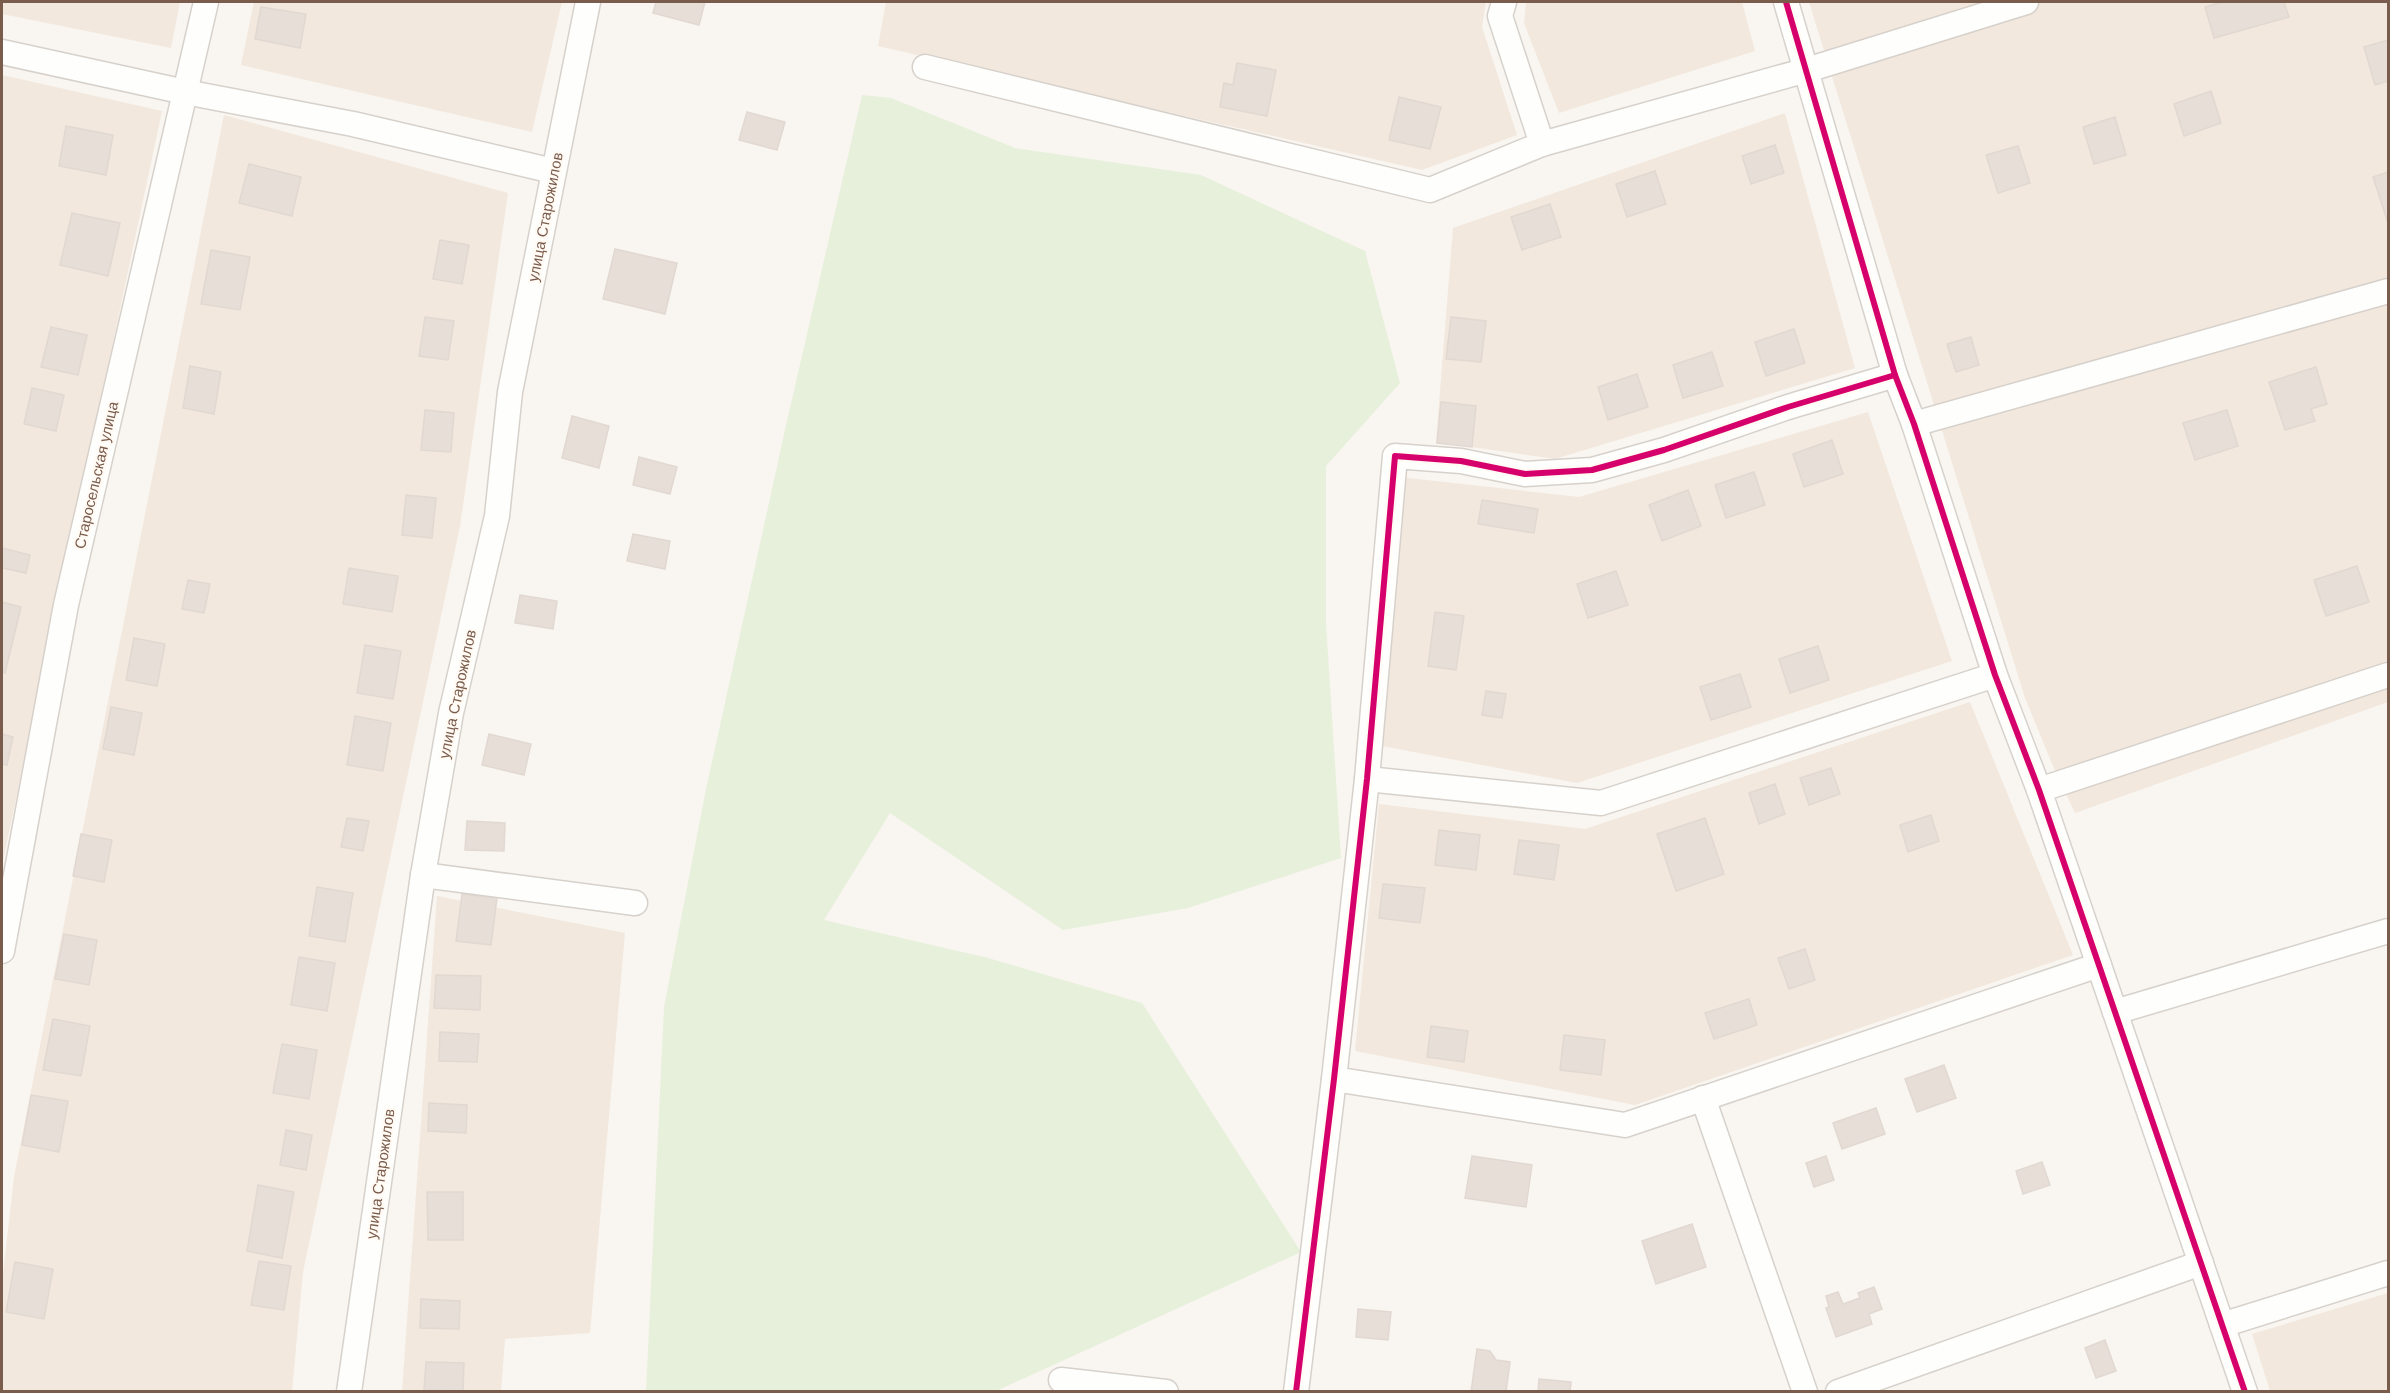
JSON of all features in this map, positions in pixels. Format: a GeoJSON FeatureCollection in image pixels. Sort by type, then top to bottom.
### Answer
{"type":"FeatureCollection","features":[{"type":"Feature","properties":{"kind":"street","name":"Старосельская улица"},"geometry":{"type":"LineString","coordinates":[[2,951],[66,604],[206,2]]}},
{"type":"Feature","properties":{"kind":"street","name":"улица Старожилов"},"geometry":{"type":"LineString","coordinates":[[349,1392],[423,875],[451,713],[497,516],[510,392],[588,2]]}},
{"type":"Feature","properties":{"kind":"street"},"geometry":{"type":"LineString","coordinates":[[1504,2],[1500,16],[1542,144]]}},
{"type":"Feature","properties":{"kind":"street"},"geometry":{"type":"LineString","coordinates":[[1786,2],[1895,375],[1914,424],[1995,675],[2039,790],[2245,1392]]}},
{"type":"Feature","properties":{"kind":"street"},"geometry":{"type":"LineString","coordinates":[[925,67],[1430,190],[1542,144],[1807,70],[2026,2]]}},
{"type":"Feature","properties":{"kind":"street"},"geometry":{"type":"LineString","coordinates":[[2,52],[185,92],[353,124],[554,171]]}},
{"type":"Feature","properties":{"kind":"street"},"geometry":{"type":"LineString","coordinates":[[1914,424],[2388,291]]}},
{"type":"Feature","properties":{"kind":"street"},"geometry":{"type":"LineString","coordinates":[[1296,1392],[1367,779],[1395,456],[1461,461],[1525,474],[1592,470],[1664,450],[1788,407],[1895,375]]}},
{"type":"Feature","properties":{"kind":"street"},"geometry":{"type":"LineString","coordinates":[[1367,779],[1601,803],[1995,675]]}},
{"type":"Feature","properties":{"kind":"street"},"geometry":{"type":"LineString","coordinates":[[2039,790],[2388,675]]}},
{"type":"Feature","properties":{"kind":"street"},"geometry":{"type":"LineString","coordinates":[[423,875],[635,903]]}},
{"type":"Feature","properties":{"kind":"street"},"geometry":{"type":"LineString","coordinates":[[2115,1012],[2388,931]]}},
{"type":"Feature","properties":{"kind":"street"},"geometry":{"type":"LineString","coordinates":[[1334,1079],[1624,1125],[2099,964]]}},
{"type":"Feature","properties":{"kind":"street"},"geometry":{"type":"LineString","coordinates":[[1703,1098],[1804,1392]]}},
{"type":"Feature","properties":{"kind":"street"},"geometry":{"type":"LineString","coordinates":[[1838,1392],[2201,1263]]}},
{"type":"Feature","properties":{"kind":"street"},"geometry":{"type":"LineString","coordinates":[[2222,1325],[2388,1273]]}},
{"type":"Feature","properties":{"kind":"street"},"geometry":{"type":"LineString","coordinates":[[1061,1380],[1166,1392]]}},
{"type":"Feature","properties":{"kind":"shaded area"},"geometry":{"type":"Polygon","coordinates":[[[2,2],[180,2],[171,48],[2,14],[2,2]]]}},
{"type":"Feature","properties":{"kind":"shaded area"},"geometry":{"type":"Polygon","coordinates":[[[254,2],[562,2],[532,132],[241,65],[254,2]]]}},
{"type":"Feature","properties":{"kind":"shaded area"},"geometry":{"type":"Polygon","coordinates":[[[886,2],[1486,2],[1482,27],[1517,135],[1422,170],[878,46],[886,2]]]}},
{"type":"Feature","properties":{"kind":"shaded area"},"geometry":{"type":"Polygon","coordinates":[[[1526,2],[1742,2],[1755,51],[1559,113],[1524,23],[1526,2]]]}},
{"type":"Feature","properties":{"kind":"shaded area"},"geometry":{"type":"Polygon","coordinates":[[[1809,2],[2388,2],[2388,702],[2075,813],[2025,698],[1809,2]]]}},
{"type":"Feature","properties":{"kind":"shaded area"},"geometry":{"type":"Polygon","coordinates":[[[2,75],[162,111],[2,865],[2,75]]]}},
{"type":"Feature","properties":{"kind":"shaded area"},"geometry":{"type":"Polygon","coordinates":[[[1785,113],[1855,368],[1555,459],[1436,442],[1453,228],[1785,113]]]}},
{"type":"Feature","properties":{"kind":"shaded area"},"geometry":{"type":"Polygon","coordinates":[[[224,115],[508,193],[460,526],[303,1272],[292,1391],[2,1392],[2,1283],[14,1177],[224,115]]]}},
{"type":"Feature","properties":{"kind":"shaded area"},"geometry":{"type":"Polygon","coordinates":[[[1868,412],[1952,661],[1577,783],[1382,746],[1399,477],[1579,497],[1868,412]]]}},
{"type":"Feature","properties":{"kind":"shaded area"},"geometry":{"type":"Polygon","coordinates":[[[1970,702],[2073,955],[1635,1105],[1355,1051],[1379,804],[1585,829],[1970,702]]]}},
{"type":"Feature","properties":{"kind":"shaded area"},"geometry":{"type":"Polygon","coordinates":[[[437,896],[625,933],[590,1333],[505,1339],[501,1391],[402,1392],[437,896]]]}},
{"type":"Feature","properties":{"kind":"shaded area"},"geometry":{"type":"Polygon","coordinates":[[[2388,1293],[2388,1391],[2270,1391],[2252,1334],[2388,1293]]]}},
{"type":"Feature","properties":{"kind":"green space"},"geometry":{"type":"Polygon","coordinates":[[[862,95],[891,98],[1015,148],[1201,175],[1365,251],[1400,383],[1326,466],[1326,623],[1341,858],[1188,908],[1063,930],[890,813],[824,920],[988,958],[1142,1003],[1301,1252],[996,1391],[646,1392],[664,1007],[706,789],[862,95]]]}},
{"type":"Feature","properties":{"kind":"building"},"geometry":{"type":"Polygon","coordinates":[[[656,2],[705,2],[699,25],[653,13],[656,2]]]}},
{"type":"Feature","properties":{"kind":"building"},"geometry":{"type":"Polygon","coordinates":[[[2222,2],[2284,2],[2289,17],[2214,38],[2205,7],[2222,2]]]}},
{"type":"Feature","properties":{"kind":"building"},"geometry":{"type":"Polygon","coordinates":[[[261,7],[306,14],[300,48],[255,39],[261,7]]]}},
{"type":"Feature","properties":{"kind":"building"},"geometry":{"type":"Polygon","coordinates":[[[2388,40],[2388,81],[2375,85],[2364,47],[2388,40]]]}},
{"type":"Feature","properties":{"kind":"building"},"geometry":{"type":"Polygon","coordinates":[[[1237,63],[1276,70],[1267,116],[1220,107],[1224,83],[1233,85],[1237,63]]]}},
{"type":"Feature","properties":{"kind":"building"},"geometry":{"type":"Polygon","coordinates":[[[2211,91],[2221,123],[2184,136],[2174,104],[2211,91]]]}},
{"type":"Feature","properties":{"kind":"building"},"geometry":{"type":"Polygon","coordinates":[[[1399,97],[1441,107],[1430,149],[1389,140],[1399,97]]]}},
{"type":"Feature","properties":{"kind":"building"},"geometry":{"type":"Polygon","coordinates":[[[747,112],[785,122],[777,150],[739,140],[747,112]]]}},
{"type":"Feature","properties":{"kind":"building"},"geometry":{"type":"Polygon","coordinates":[[[2115,117],[2126,155],[2094,164],[2083,127],[2115,117]]]}},
{"type":"Feature","properties":{"kind":"building"},"geometry":{"type":"Polygon","coordinates":[[[66,126],[113,135],[106,175],[59,166],[66,126]]]}},
{"type":"Feature","properties":{"kind":"building"},"geometry":{"type":"Polygon","coordinates":[[[1775,145],[1784,173],[1751,184],[1742,156],[1775,145]]]}},
{"type":"Feature","properties":{"kind":"building"},"geometry":{"type":"Polygon","coordinates":[[[2018,146],[2030,183],[1998,193],[1986,155],[2018,146]]]}},
{"type":"Feature","properties":{"kind":"building"},"geometry":{"type":"Polygon","coordinates":[[[249,164],[301,177],[292,216],[239,203],[249,164]]]}},
{"type":"Feature","properties":{"kind":"building"},"geometry":{"type":"Polygon","coordinates":[[[1655,171],[1666,204],[1627,217],[1616,184],[1655,171]]]}},
{"type":"Feature","properties":{"kind":"building"},"geometry":{"type":"Polygon","coordinates":[[[2388,172],[2388,223],[2373,177],[2388,172]]]}},
{"type":"Feature","properties":{"kind":"building"},"geometry":{"type":"Polygon","coordinates":[[[1550,204],[1561,237],[1522,250],[1511,217],[1550,204]]]}},
{"type":"Feature","properties":{"kind":"building"},"geometry":{"type":"Polygon","coordinates":[[[72,213],[120,223],[108,276],[60,265],[72,213]]]}},
{"type":"Feature","properties":{"kind":"building"},"geometry":{"type":"Polygon","coordinates":[[[440,240],[469,245],[462,284],[433,279],[440,240]]]}},
{"type":"Feature","properties":{"kind":"building"},"geometry":{"type":"Polygon","coordinates":[[[615,249],[677,263],[665,314],[603,299],[615,249]]]}},
{"type":"Feature","properties":{"kind":"building"},"geometry":{"type":"Polygon","coordinates":[[[211,250],[250,257],[240,310],[201,304],[211,250]]]}},
{"type":"Feature","properties":{"kind":"building"},"geometry":{"type":"Polygon","coordinates":[[[425,317],[454,321],[448,360],[419,356],[425,317]]]}},
{"type":"Feature","properties":{"kind":"building"},"geometry":{"type":"Polygon","coordinates":[[[1451,317],[1486,321],[1481,362],[1446,359],[1451,317]]]}},
{"type":"Feature","properties":{"kind":"building"},"geometry":{"type":"Polygon","coordinates":[[[51,327],[87,335],[78,375],[41,367],[51,327]]]}},
{"type":"Feature","properties":{"kind":"building"},"geometry":{"type":"Polygon","coordinates":[[[1794,329],[1805,363],[1766,376],[1755,342],[1794,329]]]}},
{"type":"Feature","properties":{"kind":"building"},"geometry":{"type":"Polygon","coordinates":[[[1971,337],[1979,365],[1956,372],[1947,344],[1971,337]]]}},
{"type":"Feature","properties":{"kind":"building"},"geometry":{"type":"Polygon","coordinates":[[[1712,352],[1723,386],[1683,398],[1673,365],[1712,352]]]}},
{"type":"Feature","properties":{"kind":"building"},"geometry":{"type":"Polygon","coordinates":[[[190,366],[221,372],[214,414],[183,408],[190,366]]]}},
{"type":"Feature","properties":{"kind":"building"},"geometry":{"type":"Polygon","coordinates":[[[2316,367],[2327,404],[2311,409],[2315,421],[2285,430],[2269,382],[2316,367]]]}},
{"type":"Feature","properties":{"kind":"building"},"geometry":{"type":"Polygon","coordinates":[[[1637,374],[1648,407],[1608,420],[1598,387],[1637,374]]]}},
{"type":"Feature","properties":{"kind":"building"},"geometry":{"type":"Polygon","coordinates":[[[32,388],[64,395],[56,431],[24,424],[32,388]]]}},
{"type":"Feature","properties":{"kind":"building"},"geometry":{"type":"Polygon","coordinates":[[[1441,402],[1476,406],[1472,447],[1437,443],[1441,402]]]}},
{"type":"Feature","properties":{"kind":"building"},"geometry":{"type":"Polygon","coordinates":[[[425,410],[454,413],[451,452],[421,450],[425,410]]]}},
{"type":"Feature","properties":{"kind":"building"},"geometry":{"type":"Polygon","coordinates":[[[2227,410],[2238,446],[2195,460],[2183,423],[2227,410]]]}},
{"type":"Feature","properties":{"kind":"building"},"geometry":{"type":"Polygon","coordinates":[[[572,416],[609,426],[599,468],[562,458],[572,416]]]}},
{"type":"Feature","properties":{"kind":"building"},"geometry":{"type":"Polygon","coordinates":[[[1832,440],[1843,474],[1804,487],[1793,454],[1832,440]]]}},
{"type":"Feature","properties":{"kind":"building"},"geometry":{"type":"Polygon","coordinates":[[[639,457],[677,467],[670,494],[633,485],[639,457]]]}},
{"type":"Feature","properties":{"kind":"building"},"geometry":{"type":"Polygon","coordinates":[[[1754,472],[1765,505],[1726,518],[1715,485],[1754,472]]]}},
{"type":"Feature","properties":{"kind":"building"},"geometry":{"type":"Polygon","coordinates":[[[1688,490],[1701,526],[1662,541],[1649,505],[1688,490]]]}},
{"type":"Feature","properties":{"kind":"building"},"geometry":{"type":"Polygon","coordinates":[[[406,495],[436,498],[432,538],[402,535],[406,495]]]}},
{"type":"Feature","properties":{"kind":"building"},"geometry":{"type":"Polygon","coordinates":[[[1482,500],[1538,509],[1534,533],[1478,524],[1482,500]]]}},
{"type":"Feature","properties":{"kind":"building"},"geometry":{"type":"Polygon","coordinates":[[[633,534],[670,541],[665,569],[627,561],[633,534]]]}},
{"type":"Feature","properties":{"kind":"building"},"geometry":{"type":"Polygon","coordinates":[[[2,548],[30,555],[26,573],[2,568],[2,548]]]}},
{"type":"Feature","properties":{"kind":"building"},"geometry":{"type":"Polygon","coordinates":[[[2357,566],[2369,602],[2326,616],[2314,580],[2357,566]]]}},
{"type":"Feature","properties":{"kind":"building"},"geometry":{"type":"Polygon","coordinates":[[[349,568],[398,576],[392,612],[343,604],[349,568]]]}},
{"type":"Feature","properties":{"kind":"building"},"geometry":{"type":"Polygon","coordinates":[[[1616,571],[1628,605],[1588,618],[1577,584],[1616,571]]]}},
{"type":"Feature","properties":{"kind":"building"},"geometry":{"type":"Polygon","coordinates":[[[188,580],[210,584],[204,613],[182,609],[188,580]]]}},
{"type":"Feature","properties":{"kind":"building"},"geometry":{"type":"Polygon","coordinates":[[[520,595],[557,601],[553,629],[515,623],[520,595]]]}},
{"type":"Feature","properties":{"kind":"building"},"geometry":{"type":"Polygon","coordinates":[[[2,602],[21,607],[5,673],[2,672],[2,602]]]}},
{"type":"Feature","properties":{"kind":"building"},"geometry":{"type":"Polygon","coordinates":[[[1435,612],[1464,616],[1456,670],[1428,666],[1435,612]]]}},
{"type":"Feature","properties":{"kind":"building"},"geometry":{"type":"Polygon","coordinates":[[[134,638],[165,644],[157,686],[126,680],[134,638]]]}},
{"type":"Feature","properties":{"kind":"building"},"geometry":{"type":"Polygon","coordinates":[[[365,645],[401,651],[393,699],[357,693],[365,645]]]}},
{"type":"Feature","properties":{"kind":"building"},"geometry":{"type":"Polygon","coordinates":[[[1818,646],[1829,680],[1790,693],[1779,659],[1818,646]]]}},
{"type":"Feature","properties":{"kind":"building"},"geometry":{"type":"Polygon","coordinates":[[[1740,674],[1751,707],[1711,720],[1700,687],[1740,674]]]}},
{"type":"Feature","properties":{"kind":"building"},"geometry":{"type":"Polygon","coordinates":[[[1486,691],[1506,694],[1502,718],[1482,715],[1486,691]]]}},
{"type":"Feature","properties":{"kind":"building"},"geometry":{"type":"Polygon","coordinates":[[[111,707],[142,713],[134,755],[103,749],[111,707]]]}},
{"type":"Feature","properties":{"kind":"building"},"geometry":{"type":"Polygon","coordinates":[[[355,716],[391,723],[383,771],[347,765],[355,716]]]}},
{"type":"Feature","properties":{"kind":"building"},"geometry":{"type":"Polygon","coordinates":[[[2,734],[13,737],[7,765],[2,764],[2,734]]]}},
{"type":"Feature","properties":{"kind":"building"},"geometry":{"type":"Polygon","coordinates":[[[489,734],[531,744],[524,775],[482,765],[489,734]]]}},
{"type":"Feature","properties":{"kind":"building"},"geometry":{"type":"Polygon","coordinates":[[[1831,768],[1840,794],[1809,805],[1800,778],[1831,768]]]}},
{"type":"Feature","properties":{"kind":"building"},"geometry":{"type":"Polygon","coordinates":[[[1775,784],[1785,814],[1759,824],[1749,793],[1775,784]]]}},
{"type":"Feature","properties":{"kind":"building"},"geometry":{"type":"Polygon","coordinates":[[[1931,815],[1939,841],[1908,852],[1900,825],[1931,815]]]}},
{"type":"Feature","properties":{"kind":"building"},"geometry":{"type":"Polygon","coordinates":[[[347,818],[369,821],[363,851],[341,847],[347,818]]]}},
{"type":"Feature","properties":{"kind":"building"},"geometry":{"type":"Polygon","coordinates":[[[1705,818],[1724,874],[1676,891],[1657,834],[1705,818]]]}},
{"type":"Feature","properties":{"kind":"building"},"geometry":{"type":"Polygon","coordinates":[[[467,821],[505,823],[504,851],[465,850],[467,821]]]}},
{"type":"Feature","properties":{"kind":"building"},"geometry":{"type":"Polygon","coordinates":[[[1439,830],[1480,835],[1476,870],[1435,865],[1439,830]]]}},
{"type":"Feature","properties":{"kind":"building"},"geometry":{"type":"Polygon","coordinates":[[[81,834],[112,840],[104,882],[73,876],[81,834]]]}},
{"type":"Feature","properties":{"kind":"building"},"geometry":{"type":"Polygon","coordinates":[[[1519,840],[1559,845],[1554,880],[1514,874],[1519,840]]]}},
{"type":"Feature","properties":{"kind":"building"},"geometry":{"type":"Polygon","coordinates":[[[1383,884],[1425,888],[1420,923],[1379,918],[1383,884]]]}},
{"type":"Feature","properties":{"kind":"building"},"geometry":{"type":"Polygon","coordinates":[[[317,887],[353,893],[345,942],[309,936],[317,887]]]}},
{"type":"Feature","properties":{"kind":"building"},"geometry":{"type":"Polygon","coordinates":[[[462,894],[497,898],[491,945],[456,941],[462,894]]]}},
{"type":"Feature","properties":{"kind":"building"},"geometry":{"type":"Polygon","coordinates":[[[64,934],[97,940],[89,985],[55,979],[64,934]]]}},
{"type":"Feature","properties":{"kind":"building"},"geometry":{"type":"Polygon","coordinates":[[[1805,949],[1815,980],[1789,989],[1778,958],[1805,949]]]}},
{"type":"Feature","properties":{"kind":"building"},"geometry":{"type":"Polygon","coordinates":[[[299,957],[335,963],[327,1011],[291,1005],[299,957]]]}},
{"type":"Feature","properties":{"kind":"building"},"geometry":{"type":"Polygon","coordinates":[[[436,975],[481,976],[480,1010],[434,1008],[436,975]]]}},
{"type":"Feature","properties":{"kind":"building"},"geometry":{"type":"Polygon","coordinates":[[[1749,999],[1757,1025],[1714,1039],[1705,1013],[1749,999]]]}},
{"type":"Feature","properties":{"kind":"building"},"geometry":{"type":"Polygon","coordinates":[[[53,1019],[90,1026],[81,1076],[43,1070],[53,1019]]]}},
{"type":"Feature","properties":{"kind":"building"},"geometry":{"type":"Polygon","coordinates":[[[1431,1026],[1468,1031],[1464,1062],[1427,1057],[1431,1026]]]}},
{"type":"Feature","properties":{"kind":"building"},"geometry":{"type":"Polygon","coordinates":[[[440,1032],[479,1034],[477,1062],[439,1061],[440,1032]]]}},
{"type":"Feature","properties":{"kind":"building"},"geometry":{"type":"Polygon","coordinates":[[[1564,1035],[1605,1040],[1601,1075],[1560,1070],[1564,1035]]]}},
{"type":"Feature","properties":{"kind":"building"},"geometry":{"type":"Polygon","coordinates":[[[282,1044],[317,1050],[309,1099],[273,1093],[282,1044]]]}},
{"type":"Feature","properties":{"kind":"building"},"geometry":{"type":"Polygon","coordinates":[[[1944,1065],[1956,1098],[1917,1112],[1905,1079],[1944,1065]]]}},
{"type":"Feature","properties":{"kind":"building"},"geometry":{"type":"Polygon","coordinates":[[[31,1095],[68,1101],[59,1152],[22,1145],[31,1095]]]}},
{"type":"Feature","properties":{"kind":"building"},"geometry":{"type":"Polygon","coordinates":[[[429,1103],[467,1105],[466,1133],[428,1131],[429,1103]]]}},
{"type":"Feature","properties":{"kind":"building"},"geometry":{"type":"Polygon","coordinates":[[[1876,1108],[1885,1134],[1842,1149],[1833,1123],[1876,1108]]]}},
{"type":"Feature","properties":{"kind":"building"},"geometry":{"type":"Polygon","coordinates":[[[286,1130],[312,1135],[306,1170],[280,1165],[286,1130]]]}},
{"type":"Feature","properties":{"kind":"building"},"geometry":{"type":"Polygon","coordinates":[[[1472,1156],[1532,1165],[1526,1207],[1465,1198],[1472,1156]]]}},
{"type":"Feature","properties":{"kind":"building"},"geometry":{"type":"Polygon","coordinates":[[[1826,1156],[1834,1180],[1814,1187],[1806,1163],[1826,1156]]]}},
{"type":"Feature","properties":{"kind":"building"},"geometry":{"type":"Polygon","coordinates":[[[2042,1162],[2050,1185],[2023,1194],[2016,1171],[2042,1162]]]}},
{"type":"Feature","properties":{"kind":"building"},"geometry":{"type":"Polygon","coordinates":[[[258,1185],[294,1192],[282,1258],[247,1251],[258,1185]]]}},
{"type":"Feature","properties":{"kind":"building"},"geometry":{"type":"Polygon","coordinates":[[[427,1192],[463,1192],[463,1240],[428,1240],[427,1192]]]}},
{"type":"Feature","properties":{"kind":"building"},"geometry":{"type":"Polygon","coordinates":[[[1692,1224],[1706,1267],[1656,1284],[1642,1241],[1692,1224]]]}},
{"type":"Feature","properties":{"kind":"building"},"geometry":{"type":"Polygon","coordinates":[[[259,1261],[291,1266],[284,1310],[251,1305],[259,1261]]]}},
{"type":"Feature","properties":{"kind":"building"},"geometry":{"type":"Polygon","coordinates":[[[15,1262],[53,1269],[44,1319],[6,1312],[15,1262]]]}},
{"type":"Feature","properties":{"kind":"building"},"geometry":{"type":"Polygon","coordinates":[[[1874,1287],[1882,1309],[1869,1314],[1872,1324],[1836,1337],[1826,1308],[1829,1307],[1826,1296],[1838,1292],[1843,1304],[1860,1298],[1858,1293],[1874,1287]]]}},
{"type":"Feature","properties":{"kind":"building"},"geometry":{"type":"Polygon","coordinates":[[[421,1299],[460,1301],[459,1329],[420,1328],[421,1299]]]}},
{"type":"Feature","properties":{"kind":"building"},"geometry":{"type":"Polygon","coordinates":[[[1358,1309],[1391,1312],[1388,1340],[1356,1337],[1358,1309]]]}},
{"type":"Feature","properties":{"kind":"building"},"geometry":{"type":"Polygon","coordinates":[[[2105,1340],[2116,1371],[2096,1378],[2085,1348],[2105,1340]]]}},
{"type":"Feature","properties":{"kind":"building"},"geometry":{"type":"Polygon","coordinates":[[[1477,1349],[1490,1351],[1496,1360],[1510,1362],[1506,1392],[1471,1392],[1477,1349]]]}},
{"type":"Feature","properties":{"kind":"building"},"geometry":{"type":"Polygon","coordinates":[[[426,1362],[464,1363],[463,1391],[424,1390],[426,1362]]]}},
{"type":"Feature","properties":{"kind":"building"},"geometry":{"type":"Polygon","coordinates":[[[1539,1379],[1571,1382],[1570,1392],[1538,1392],[1539,1379]]]}},
{"type":"Feature","properties":{"kind":"cycle path"},"geometry":{"type":"LineString","coordinates":[[1786,2],[1895,375],[1914,424],[1995,675],[2039,790],[2245,1392]]}},
{"type":"Feature","properties":{"kind":"cycle path"},"geometry":{"type":"LineString","coordinates":[[1296,1392],[1367,779],[1395,456],[1461,461],[1525,474],[1592,470],[1664,450],[1788,407],[1895,375]]}}]}
